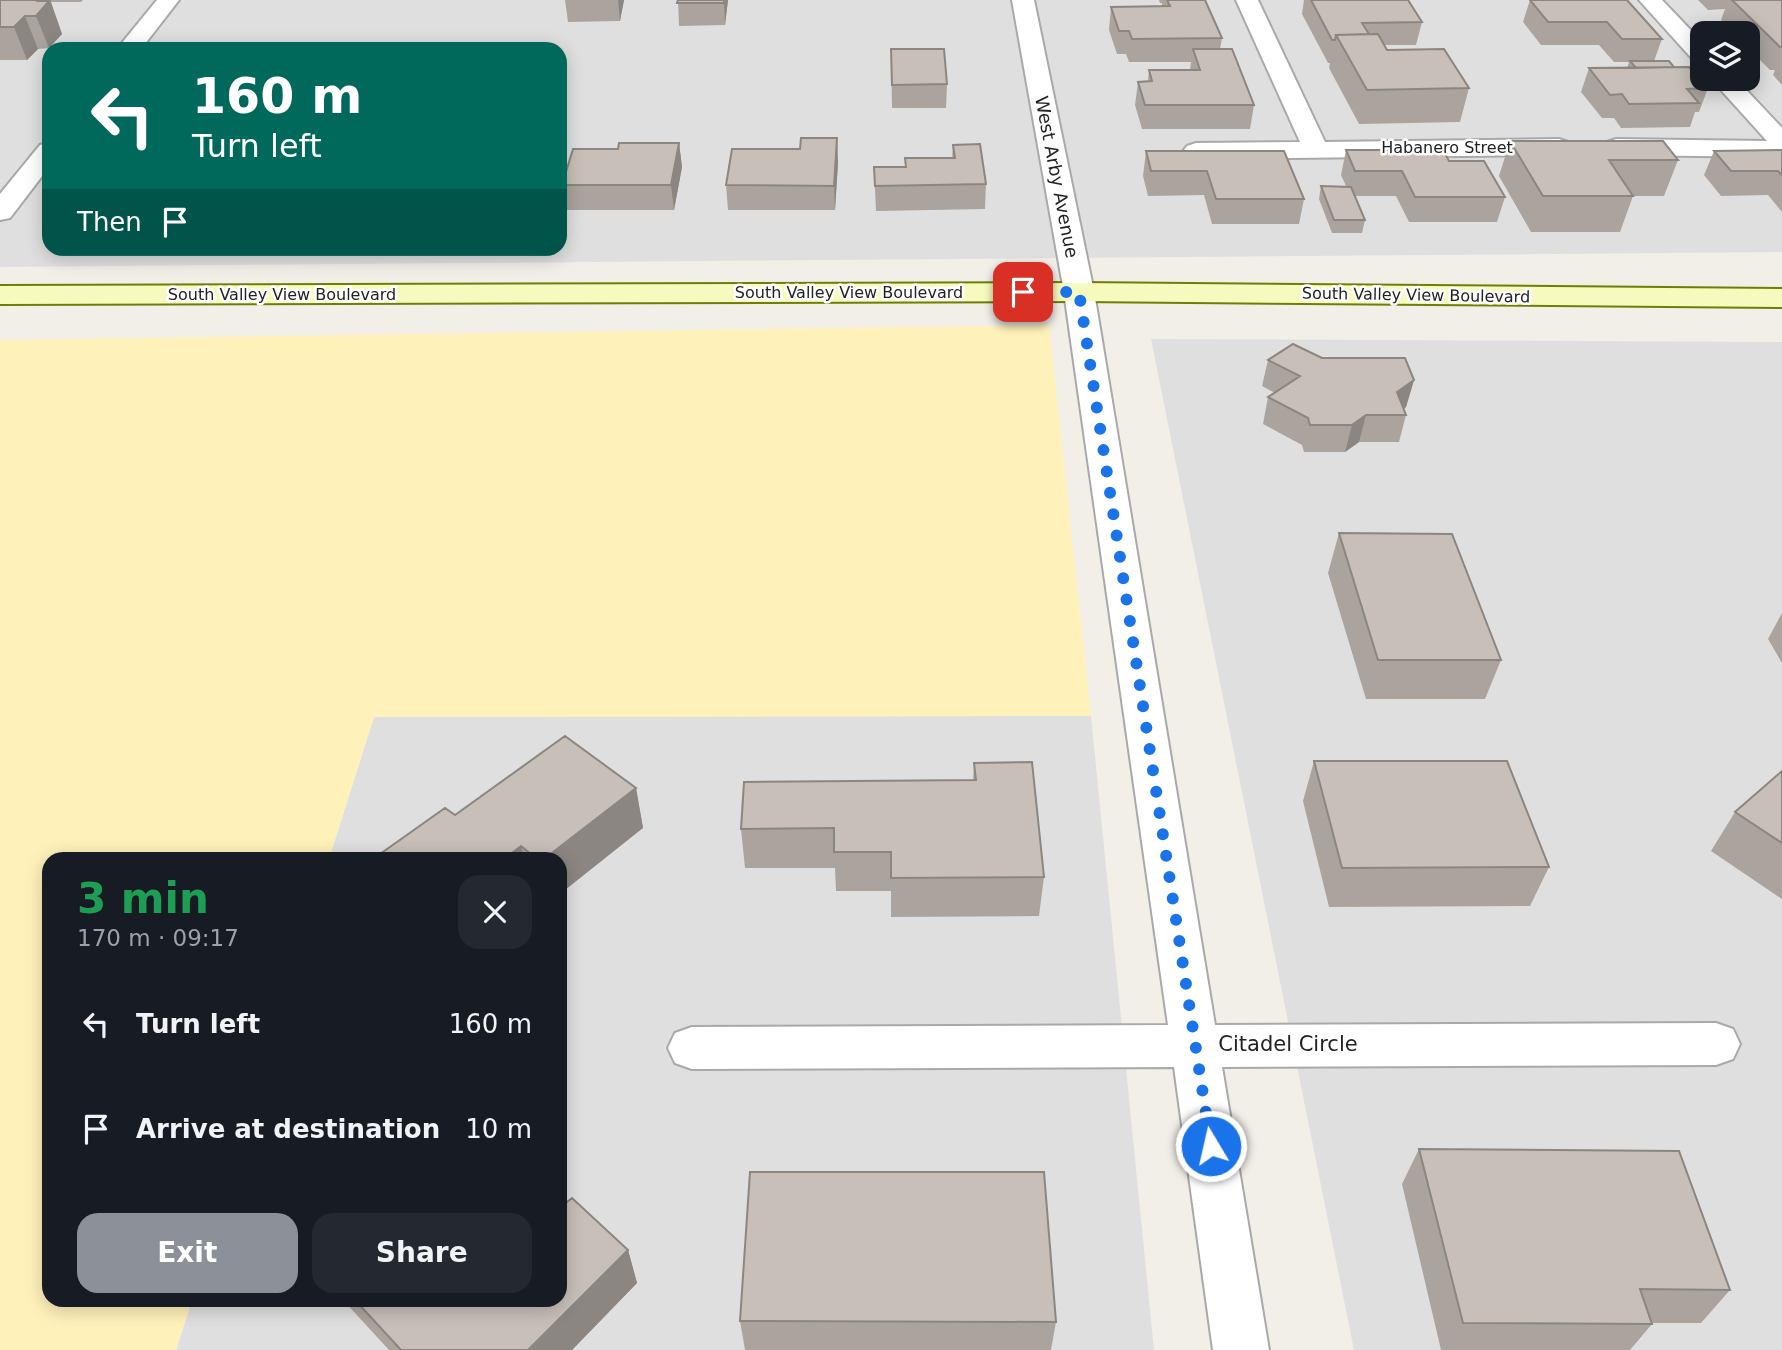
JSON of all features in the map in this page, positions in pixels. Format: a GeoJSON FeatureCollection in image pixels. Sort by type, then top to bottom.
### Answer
{"type":"FeatureCollection","features":[{"type":"Feature","properties":{"kind":"main road","name":"South Valley View Boulevard"},"geometry":{"type":"LineString","coordinates":[[0,296],[1079,292],[1782,298]]}},
{"type":"Feature","properties":{"kind":"street"},"geometry":{"type":"LineString","coordinates":[[134,42],[167,0]]}},
{"type":"Feature","properties":{"kind":"street","name":"West Arby Avenue"},"geometry":{"type":"LineString","coordinates":[[1023,0],[1079,292],[1241,1350]]}},
{"type":"Feature","properties":{"kind":"street"},"geometry":{"type":"LineString","coordinates":[[1247,0],[1316,150]]}},
{"type":"Feature","properties":{"kind":"street"},"geometry":{"type":"LineString","coordinates":[[1650,0],[1690,43]]}},
{"type":"Feature","properties":{"kind":"street"},"geometry":{"type":"LineString","coordinates":[[1734,91],[1782,143]]}},
{"type":"Feature","properties":{"kind":"street","name":"Habanero Street"},"geometry":{"type":"LineString","coordinates":[[1167,151],[1547,147],[1782,149]]}},
{"type":"Feature","properties":{"kind":"street"},"geometry":{"type":"LineString","coordinates":[[0,212],[42,159]]}},
{"type":"Feature","properties":{"kind":"street","name":"Citadel Circle"},"geometry":{"type":"LineString","coordinates":[[692,1048],[1716,1044]]}},
{"type":"Feature","properties":{"kind":"shaded area"},"geometry":{"type":"Polygon","coordinates":[[[0,0],[1782,0],[1782,252],[0,267],[0,0]]]}},
{"type":"Feature","properties":{"kind":"shaded area"},"geometry":{"type":"Polygon","coordinates":[[[1151,339],[1782,342],[1782,1350],[1354,1350],[1151,339]]]}},
{"type":"Feature","properties":{"kind":"shaded area"},"geometry":{"type":"Polygon","coordinates":[[[1091,716],[1154,1350],[176,1350],[190,1307],[567,1307],[567,852],[331,852],[374,717],[1091,716]]]}},
{"type":"Feature","properties":{"kind":"sand"},"geometry":{"type":"Polygon","coordinates":[[[1049,325],[1091,716],[374,717],[331,852],[42,852],[42,1307],[190,1307],[176,1350],[0,1350],[0,340],[1049,325]]]}},
{"type":"Feature","properties":{"kind":"building"},"geometry":{"type":"Polygon","coordinates":[[[0,0],[49,1],[36,16],[25,16],[14,27],[0,27],[0,0]]]}},
{"type":"Feature","properties":{"kind":"building"},"geometry":{"type":"Polygon","coordinates":[[[678,0],[724,0],[724,3],[677,3],[678,0]]]}},
{"type":"Feature","properties":{"kind":"building"},"geometry":{"type":"Polygon","coordinates":[[[1167,0],[1205,0],[1222,38],[1132,39],[1129,31],[1119,31],[1111,7],[1170,6],[1167,0]]]}},
{"type":"Feature","properties":{"kind":"building"},"geometry":{"type":"Polygon","coordinates":[[[1311,0],[1408,0],[1422,22],[1362,23],[1369,34],[1336,35],[1335,40],[1332,40],[1311,0]]]}},
{"type":"Feature","properties":{"kind":"building"},"geometry":{"type":"Polygon","coordinates":[[[1530,0],[1627,0],[1662,39],[1622,39],[1607,22],[1548,22],[1530,0]]]}},
{"type":"Feature","properties":{"kind":"building"},"geometry":{"type":"Polygon","coordinates":[[[1732,0],[1782,0],[1782,47],[1760,27],[1760,21],[1753,21],[1732,0]]]}},
{"type":"Feature","properties":{"kind":"building"},"geometry":{"type":"Polygon","coordinates":[[[1378,34],[1387,50],[1444,49],[1469,88],[1367,90],[1336,35],[1378,34]]]}},
{"type":"Feature","properties":{"kind":"building"},"geometry":{"type":"Polygon","coordinates":[[[891,49],[944,49],[947,84],[892,85],[891,49]]]}},
{"type":"Feature","properties":{"kind":"building"},"geometry":{"type":"Polygon","coordinates":[[[1193,49],[1232,49],[1254,105],[1145,105],[1138,82],[1152,81],[1149,70],[1200,70],[1193,49]]]}},
{"type":"Feature","properties":{"kind":"building"},"geometry":{"type":"Polygon","coordinates":[[[1630,61],[1669,61],[1674,67],[1636,68],[1630,61]]]}},
{"type":"Feature","properties":{"kind":"building"},"geometry":{"type":"Polygon","coordinates":[[[1689,67],[1690,89],[1687,89],[1699,103],[1629,104],[1622,94],[1610,95],[1589,68],[1689,67]]]}},
{"type":"Feature","properties":{"kind":"building"},"geometry":{"type":"Polygon","coordinates":[[[801,138],[837,138],[834,186],[726,185],[732,149],[800,149],[801,138]]]}},
{"type":"Feature","properties":{"kind":"building"},"geometry":{"type":"Polygon","coordinates":[[[1510,141],[1663,141],[1678,160],[1609,160],[1633,196],[1543,196],[1510,141]]]}},
{"type":"Feature","properties":{"kind":"building"},"geometry":{"type":"Polygon","coordinates":[[[619,143],[679,143],[671,185],[567,185],[567,169],[573,149],[618,149],[619,143]]]}},
{"type":"Feature","properties":{"kind":"building"},"geometry":{"type":"Polygon","coordinates":[[[980,144],[986,184],[875,186],[874,167],[906,167],[905,158],[955,158],[953,145],[980,144]]]}},
{"type":"Feature","properties":{"kind":"building"},"geometry":{"type":"Polygon","coordinates":[[[1346,150],[1443,150],[1449,161],[1484,161],[1505,197],[1415,197],[1402,171],[1355,171],[1346,150]]]}},
{"type":"Feature","properties":{"kind":"building"},"geometry":{"type":"Polygon","coordinates":[[[1782,150],[1782,175],[1778,171],[1731,171],[1714,151],[1782,150]]]}},
{"type":"Feature","properties":{"kind":"building"},"geometry":{"type":"Polygon","coordinates":[[[1146,151],[1284,151],[1304,199],[1216,199],[1207,171],[1151,171],[1146,151]]]}},
{"type":"Feature","properties":{"kind":"building"},"geometry":{"type":"Polygon","coordinates":[[[1321,186],[1351,187],[1365,220],[1334,220],[1321,186]]]}},
{"type":"Feature","properties":{"kind":"building"},"geometry":{"type":"Polygon","coordinates":[[[1293,344],[1322,358],[1405,358],[1414,380],[1397,392],[1406,415],[1366,415],[1352,425],[1310,425],[1308,418],[1268,397],[1300,376],[1268,360],[1293,344]]]}},
{"type":"Feature","properties":{"kind":"building"},"geometry":{"type":"Polygon","coordinates":[[[1339,533],[1452,534],[1501,660],[1378,660],[1339,533]]]}},
{"type":"Feature","properties":{"kind":"building"},"geometry":{"type":"Polygon","coordinates":[[[565,736],[636,788],[553,852],[528,852],[521,846],[513,852],[383,852],[445,808],[455,815],[565,736]]]}},
{"type":"Feature","properties":{"kind":"building"},"geometry":{"type":"Polygon","coordinates":[[[1314,761],[1507,761],[1549,867],[1342,868],[1314,761]]]}},
{"type":"Feature","properties":{"kind":"building"},"geometry":{"type":"Polygon","coordinates":[[[1032,762],[1044,877],[891,878],[891,852],[834,852],[834,828],[741,829],[744,782],[976,780],[974,763],[1032,762]]]}},
{"type":"Feature","properties":{"kind":"building"},"geometry":{"type":"Polygon","coordinates":[[[1782,771],[1782,843],[1735,812],[1782,771]]]}},
{"type":"Feature","properties":{"kind":"building"},"geometry":{"type":"Polygon","coordinates":[[[1419,1149],[1679,1151],[1730,1290],[1640,1289],[1652,1324],[1463,1323],[1419,1149]]]}},
{"type":"Feature","properties":{"kind":"building"},"geometry":{"type":"Polygon","coordinates":[[[750,1172],[1044,1172],[1056,1322],[740,1321],[750,1172]]]}},
{"type":"Feature","properties":{"kind":"building"},"geometry":{"type":"Polygon","coordinates":[[[572,1198],[628,1250],[528,1350],[401,1350],[361,1307],[567,1307],[567,1202],[572,1198]]]}},
{"type":"Feature","properties":{"kind":"route"},"geometry":{"type":"LineString","coordinates":[[1023,292],[1079,292],[1211,1146]]}}]}
